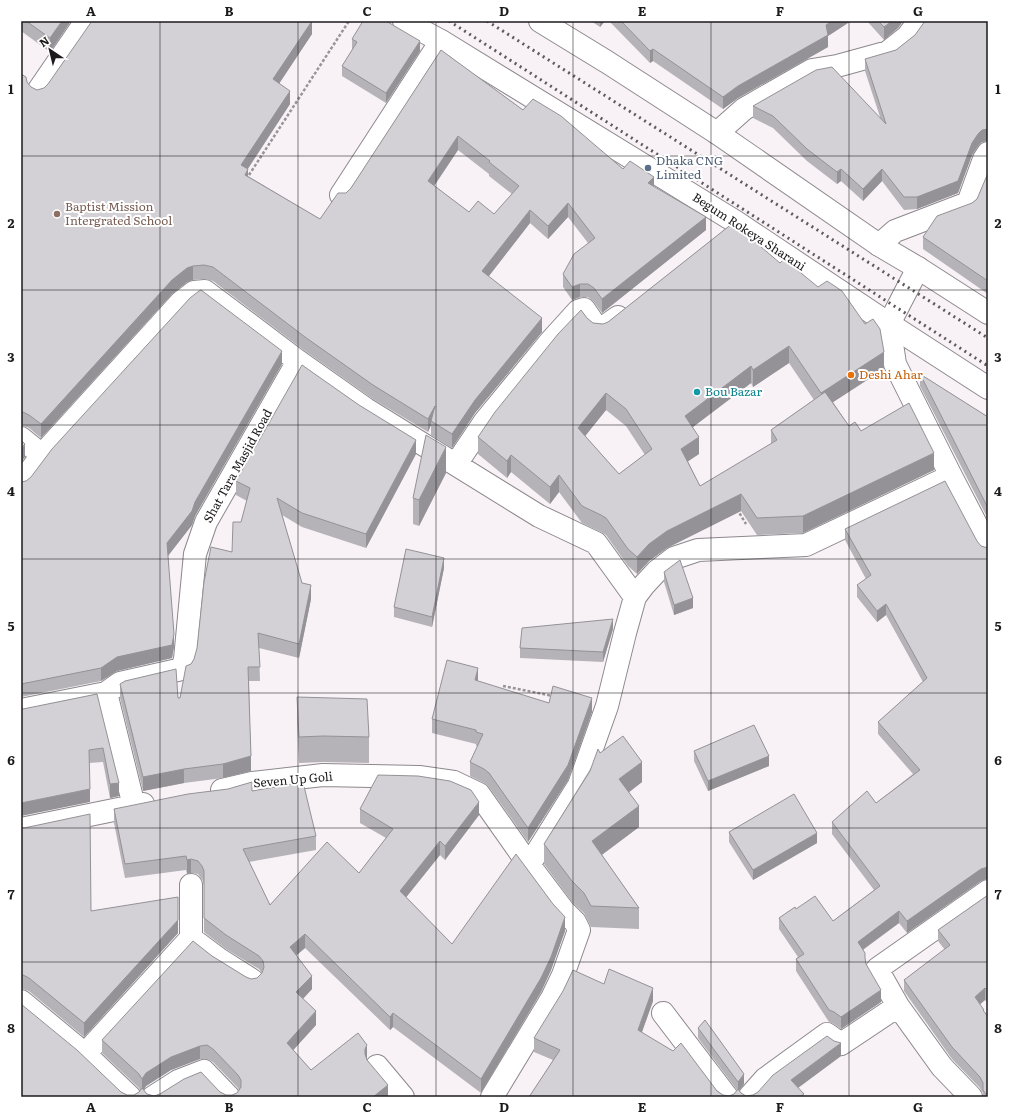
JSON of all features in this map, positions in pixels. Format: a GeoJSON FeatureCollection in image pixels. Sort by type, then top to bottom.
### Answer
{"type":"FeatureCollection","features":[{"type":"Feature","properties":{"kind":"street"},"geometry":{"type":"LineString","coordinates":[[38,91],[86,21]]}},
{"type":"Feature","properties":{"kind":"street","name":"Begum Rokeya Sharani"},"geometry":{"type":"LineString","coordinates":[[404,21],[441,41],[736,222],[888,324],[988,388]]}},
{"type":"Feature","properties":{"kind":"street"},"geometry":{"type":"LineString","coordinates":[[540,21],[607,62],[717,134],[879,245],[988,313]]}},
{"type":"Feature","properties":{"kind":"street"},"geometry":{"type":"LineString","coordinates":[[717,134],[744,108],[812,70],[837,66],[888,52],[908,37],[919,21]]}},
{"type":"Feature","properties":{"kind":"street"},"geometry":{"type":"LineString","coordinates":[[341,195],[441,41]]}},
{"type":"Feature","properties":{"kind":"street"},"geometry":{"type":"LineString","coordinates":[[879,245],[894,231],[968,203],[984,159],[988,153]]}},
{"type":"Feature","properties":{"kind":"street"},"geometry":{"type":"LineString","coordinates":[[718,236],[736,222]]}},
{"type":"Feature","properties":{"kind":"street"},"geometry":{"type":"LineString","coordinates":[[918,268],[888,324],[895,364],[950,476],[988,547]]}},
{"type":"Feature","properties":{"kind":"street"},"geometry":{"type":"LineString","coordinates":[[21,483],[42,455],[181,302],[194,292],[205,291],[298,361],[366,408],[539,516],[596,543],[635,597]]}},
{"type":"Feature","properties":{"kind":"street"},"geometry":{"type":"LineString","coordinates":[[456,464],[485,421],[578,311],[584,309],[597,328],[601,329],[634,304]]}},
{"type":"Feature","properties":{"kind":"street","name":"Shat Tara Masjid Road"},"geometry":{"type":"LineString","coordinates":[[21,710],[106,693],[120,684],[182,669],[185,659],[195,554],[206,522],[298,361]]}},
{"type":"Feature","properties":{"kind":"street"},"geometry":{"type":"LineString","coordinates":[[21,438],[42,455]]}},
{"type":"Feature","properties":{"kind":"street"},"geometry":{"type":"LineString","coordinates":[[529,865],[579,785],[606,706],[624,632],[635,597],[657,571],[674,558],[698,550],[806,545],[950,476]]}},
{"type":"Feature","properties":{"kind":"street"},"geometry":{"type":"LineString","coordinates":[[106,693],[134,806]]}},
{"type":"Feature","properties":{"kind":"street","name":"Seven Up Goli"},"geometry":{"type":"LineString","coordinates":[[202,793],[225,790],[252,783],[324,775],[419,778],[454,782],[479,794],[529,865],[579,930],[563,975],[552,998],[492,1097]]}},
{"type":"Feature","properties":{"kind":"street"},"geometry":{"type":"LineString","coordinates":[[21,829],[164,800]]}},
{"type":"Feature","properties":{"kind":"street"},"geometry":{"type":"LineString","coordinates":[[85,1054],[191,938],[191,885]]}},
{"type":"Feature","properties":{"kind":"street"},"geometry":{"type":"LineString","coordinates":[[971,1097],[942,1067],[898,1006],[877,969],[988,891]]}},
{"type":"Feature","properties":{"kind":"street"},"geometry":{"type":"LineString","coordinates":[[191,938],[219,959],[252,980]]}},
{"type":"Feature","properties":{"kind":"street"},"geometry":{"type":"LineString","coordinates":[[21,1001],[85,1054],[130,1097]]}},
{"type":"Feature","properties":{"kind":"street"},"geometry":{"type":"LineString","coordinates":[[749,1097],[765,1079],[827,1034],[841,1044],[898,1006]]}},
{"type":"Feature","properties":{"kind":"street"},"geometry":{"type":"LineString","coordinates":[[663,1013],[727,1097]]}},
{"type":"Feature","properties":{"kind":"street"},"geometry":{"type":"LineString","coordinates":[[377,1066],[403,1097]]}},
{"type":"Feature","properties":{"kind":"street"},"geometry":{"type":"LineString","coordinates":[[153,1097],[178,1081],[204,1071],[229,1097]]}},
{"type":"Feature","properties":{"kind":"path"},"geometry":{"type":"LineString","coordinates":[[249,175],[349,21]]}},
{"type":"Feature","properties":{"kind":"path"},"geometry":{"type":"LineString","coordinates":[[737,508],[759,547]]}},
{"type":"Feature","properties":{"kind":"path"},"geometry":{"type":"LineString","coordinates":[[503,686],[555,696]]}},
{"type":"Feature","properties":{"kind":"building"},"geometry":{"type":"Polygon","coordinates":[[[26,21],[62,21],[50,38],[26,21]]]}},
{"type":"Feature","properties":{"kind":"building"},"geometry":{"type":"Polygon","coordinates":[[[92,21],[312,21],[273,79],[290,91],[241,165],[248,169],[245,175],[320,219],[338,193],[346,193],[351,188],[441,50],[523,110],[533,99],[561,116],[623,169],[630,161],[654,177],[648,183],[706,217],[602,299],[594,288],[588,284],[580,284],[572,287],[563,274],[574,254],[595,238],[568,203],[548,226],[530,210],[482,271],[542,318],[475,400],[452,434],[431,421],[435,406],[428,419],[373,385],[305,337],[213,267],[204,265],[187,268],[172,280],[41,424],[29,415],[21,412],[21,74],[26,77],[27,82],[31,87],[37,90],[44,88],[92,21]],[[458,136],[428,181],[469,212],[478,201],[494,214],[519,186],[489,162],[490,161],[458,136]]]}},
{"type":"Feature","properties":{"kind":"building"},"geometry":{"type":"Polygon","coordinates":[[[363,21],[386,21],[420,41],[386,93],[342,66],[357,42],[352,39],[363,21]]]}},
{"type":"Feature","properties":{"kind":"building"},"geometry":{"type":"Polygon","coordinates":[[[621,21],[832,21],[826,25],[828,35],[738,86],[723,97],[653,49],[650,51],[621,21]]]}},
{"type":"Feature","properties":{"kind":"building"},"geometry":{"type":"Polygon","coordinates":[[[878,21],[892,21],[884,27],[878,21]]]}},
{"type":"Feature","properties":{"kind":"building"},"geometry":{"type":"Polygon","coordinates":[[[925,21],[988,21],[988,129],[982,130],[972,143],[958,181],[917,197],[904,197],[882,169],[863,189],[841,169],[837,172],[807,149],[773,116],[753,106],[816,70],[832,67],[886,124],[865,59],[896,50],[915,35],[925,21]]]}},
{"type":"Feature","properties":{"kind":"building"},"geometry":{"type":"Polygon","coordinates":[[[988,173],[988,281],[923,237],[937,216],[972,203],[977,199],[988,173]]]}},
{"type":"Feature","properties":{"kind":"building"},"geometry":{"type":"Polygon","coordinates":[[[733,223],[780,263],[784,259],[818,287],[827,281],[842,291],[865,324],[873,319],[880,329],[884,352],[821,393],[789,346],[753,370],[751,366],[685,416],[699,437],[681,449],[700,486],[777,440],[771,430],[825,392],[849,426],[855,422],[861,431],[909,403],[934,453],[803,516],[757,518],[741,494],[667,531],[649,544],[637,557],[628,549],[606,518],[582,506],[559,475],[550,487],[511,455],[507,461],[478,437],[495,412],[558,334],[581,310],[593,323],[603,324],[608,322],[733,223]],[[606,393],[578,428],[619,474],[652,449],[626,409],[606,393]]]}},
{"type":"Feature","properties":{"kind":"building"},"geometry":{"type":"Polygon","coordinates":[[[201,290],[282,351],[195,502],[192,511],[167,543],[174,634],[172,645],[117,657],[101,668],[21,684],[21,482],[26,481],[31,477],[52,449],[190,298],[201,290]]]}},
{"type":"Feature","properties":{"kind":"building"},"geometry":{"type":"Polygon","coordinates":[[[302,365],[359,405],[416,440],[366,534],[302,513],[277,498],[302,583],[311,585],[299,644],[258,633],[260,667],[248,667],[251,756],[223,764],[184,769],[143,777],[120,684],[125,681],[176,669],[178,698],[180,698],[186,666],[191,664],[197,648],[204,582],[211,547],[232,552],[233,522],[241,522],[250,488],[236,481],[302,365]]]}},
{"type":"Feature","properties":{"kind":"building"},"geometry":{"type":"Polygon","coordinates":[[[920,374],[988,417],[988,508],[920,374]]]}},
{"type":"Feature","properties":{"kind":"building"},"geometry":{"type":"Polygon","coordinates":[[[426,435],[446,447],[419,500],[413,498],[426,435]]]}},
{"type":"Feature","properties":{"kind":"building"},"geometry":{"type":"Polygon","coordinates":[[[21,440],[25,444],[21,449],[21,440]]]}},
{"type":"Feature","properties":{"kind":"building"},"geometry":{"type":"Polygon","coordinates":[[[945,481],[977,541],[981,546],[988,548],[988,867],[981,869],[907,921],[899,911],[858,942],[865,953],[866,964],[881,990],[841,1017],[829,1010],[796,959],[804,954],[779,918],[815,896],[833,921],[880,886],[832,822],[867,791],[876,803],[920,770],[878,722],[927,678],[886,604],[877,611],[857,585],[871,575],[845,529],[945,481]]]}},
{"type":"Feature","properties":{"kind":"building"},"geometry":{"type":"Polygon","coordinates":[[[406,549],[444,558],[432,617],[394,607],[406,549]]]}},
{"type":"Feature","properties":{"kind":"building"},"geometry":{"type":"Polygon","coordinates":[[[680,560],[693,598],[674,605],[664,572],[680,560]]]}},
{"type":"Feature","properties":{"kind":"building"},"geometry":{"type":"Polygon","coordinates":[[[613,619],[603,652],[520,648],[522,628],[613,619]]]}},
{"type":"Feature","properties":{"kind":"building"},"geometry":{"type":"Polygon","coordinates":[[[447,660],[478,668],[475,680],[549,703],[553,686],[592,698],[568,765],[528,828],[489,773],[470,762],[483,734],[476,732],[476,730],[432,719],[447,660]]]}},
{"type":"Feature","properties":{"kind":"building"},"geometry":{"type":"Polygon","coordinates":[[[97,694],[119,783],[110,784],[103,748],[89,750],[90,789],[21,803],[21,708],[23,709],[97,694]]]}},
{"type":"Feature","properties":{"kind":"building"},"geometry":{"type":"Polygon","coordinates":[[[297,697],[367,699],[369,737],[299,737],[297,697]]]}},
{"type":"Feature","properties":{"kind":"building"},"geometry":{"type":"Polygon","coordinates":[[[754,725],[769,756],[708,781],[694,751],[754,725]]]}},
{"type":"Feature","properties":{"kind":"building"},"geometry":{"type":"Polygon","coordinates":[[[623,736],[642,762],[619,779],[639,806],[592,841],[639,908],[591,906],[584,893],[572,881],[544,844],[590,771],[598,749],[600,753],[623,736]]]}},
{"type":"Feature","properties":{"kind":"building"},"geometry":{"type":"Polygon","coordinates":[[[378,775],[418,776],[450,781],[471,790],[479,802],[445,846],[440,841],[400,891],[452,944],[516,854],[553,904],[565,917],[551,957],[541,978],[481,1079],[393,1013],[390,1017],[305,934],[290,947],[312,976],[296,992],[316,1011],[287,1043],[311,1070],[358,1033],[367,1045],[365,1054],[367,1060],[388,1085],[373,1097],[21,1097],[21,1004],[77,1050],[121,1092],[127,1095],[134,1095],[142,1088],[147,1094],[154,1096],[160,1094],[184,1079],[201,1072],[220,1092],[226,1095],[237,1093],[241,1087],[241,1080],[238,1075],[213,1049],[207,1045],[200,1046],[171,1057],[146,1073],[142,1079],[139,1074],[102,1040],[193,941],[212,956],[251,979],[257,978],[262,973],[264,967],[263,961],[259,956],[226,935],[204,918],[204,871],[198,861],[191,859],[187,860],[186,856],[125,864],[114,809],[188,794],[228,789],[252,782],[252,791],[303,782],[316,836],[243,849],[270,905],[327,842],[359,873],[393,829],[360,809],[378,775]]]}},
{"type":"Feature","properties":{"kind":"building"},"geometry":{"type":"Polygon","coordinates":[[[794,794],[817,833],[753,870],[729,832],[794,794]]]}},
{"type":"Feature","properties":{"kind":"building"},"geometry":{"type":"Polygon","coordinates":[[[90,814],[91,911],[178,897],[178,920],[84,1023],[29,978],[21,975],[21,827],[24,828],[90,814]]]}},
{"type":"Feature","properties":{"kind":"building"},"geometry":{"type":"Polygon","coordinates":[[[988,895],[988,991],[985,988],[975,997],[988,1017],[988,1097],[983,1090],[983,1083],[980,1077],[952,1047],[904,980],[950,945],[938,930],[988,895]]]}},
{"type":"Feature","properties":{"kind":"building"},"geometry":{"type":"Polygon","coordinates":[[[609,969],[653,988],[638,1030],[673,1051],[681,1043],[717,1091],[723,1095],[729,1096],[734,1094],[738,1089],[746,1096],[753,1095],[758,1092],[773,1075],[827,1036],[834,1041],[841,1043],[791,1080],[804,1094],[800,1097],[529,1097],[560,1050],[534,1038],[563,991],[573,970],[604,984],[609,969]]]}},
{"type":"Feature","properties":{"kind":"building"},"geometry":{"type":"Polygon","coordinates":[[[705,1020],[744,1074],[738,1082],[698,1028],[705,1020]]]}},
{"type":"Feature","properties":{"kind":"railway"},"geometry":{"type":"LineString","coordinates":[[449,21],[988,366]]}},
{"type":"Feature","properties":{"kind":"railway"},"geometry":{"type":"LineString","coordinates":[[487,21],[988,338]]}},
{"type":"Feature","properties":{"kind":"place","name":"Dhaka CNG Limited"},"geometry":{"type":"Point","coordinates":[648,168]}},
{"type":"Feature","properties":{"kind":"place","name":"Baptist Mission Intergrated School"},"geometry":{"type":"Point","coordinates":[57,214]}},
{"type":"Feature","properties":{"kind":"place","name":"Deshi Ahar"},"geometry":{"type":"Point","coordinates":[851,375]}},
{"type":"Feature","properties":{"kind":"place","name":"Bou Bazar"},"geometry":{"type":"Point","coordinates":[697,392]}}]}
